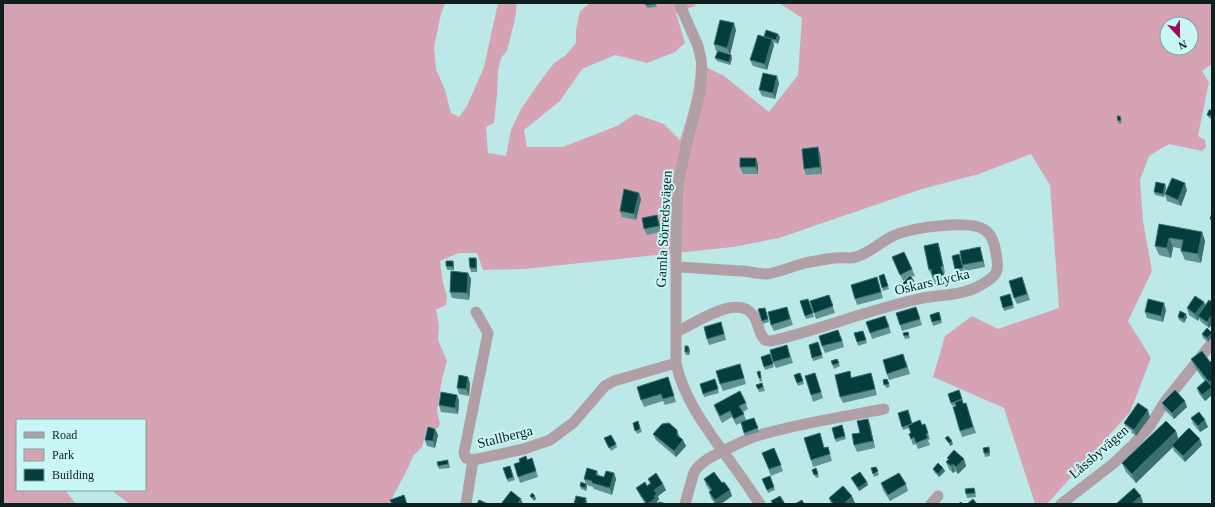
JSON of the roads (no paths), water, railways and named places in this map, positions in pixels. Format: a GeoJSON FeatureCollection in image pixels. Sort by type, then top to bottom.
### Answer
{"type":"FeatureCollection","features":[{"type":"Feature","properties":{"kind":"street","name":"Gamla Sörredsvägen"},"geometry":{"type":"LineString","coordinates":[[679,3],[698,46],[702,69],[700,93],[686,146],[678,185],[676,363],[679,376],[688,396],[705,426],[760,504]]}},
{"type":"Feature","properties":{"kind":"street","name":"Oskars Lycka"},"geometry":{"type":"LineString","coordinates":[[676,267],[767,274],[804,264],[835,258],[854,258],[864,254],[893,236],[908,231],[938,226],[959,225],[980,227],[986,231],[994,245],[998,263],[998,270],[996,273],[980,286],[956,294],[906,302],[810,331],[771,341],[765,340],[760,334],[753,314],[740,307],[713,313],[682,329],[676,330]]}},
{"type":"Feature","properties":{"kind":"street","name":"Stallberga"},"geometry":{"type":"LineString","coordinates":[[476,312],[488,333],[464,455],[468,460],[524,448],[550,440],[574,423],[605,386],[614,381],[676,363]]}},
{"type":"Feature","properties":{"kind":"street","name":"Låssbyvägen"},"geometry":{"type":"LineString","coordinates":[[1060,504],[1114,463],[1133,445],[1150,426],[1164,403],[1212,343]]}},
{"type":"Feature","properties":{"kind":"street"},"geometry":{"type":"LineString","coordinates":[[685,504],[696,468],[722,451],[745,441],[779,430],[884,409]]}},
{"type":"Feature","properties":{"kind":"street"},"geometry":{"type":"LineString","coordinates":[[466,504],[473,460]]}}]}
